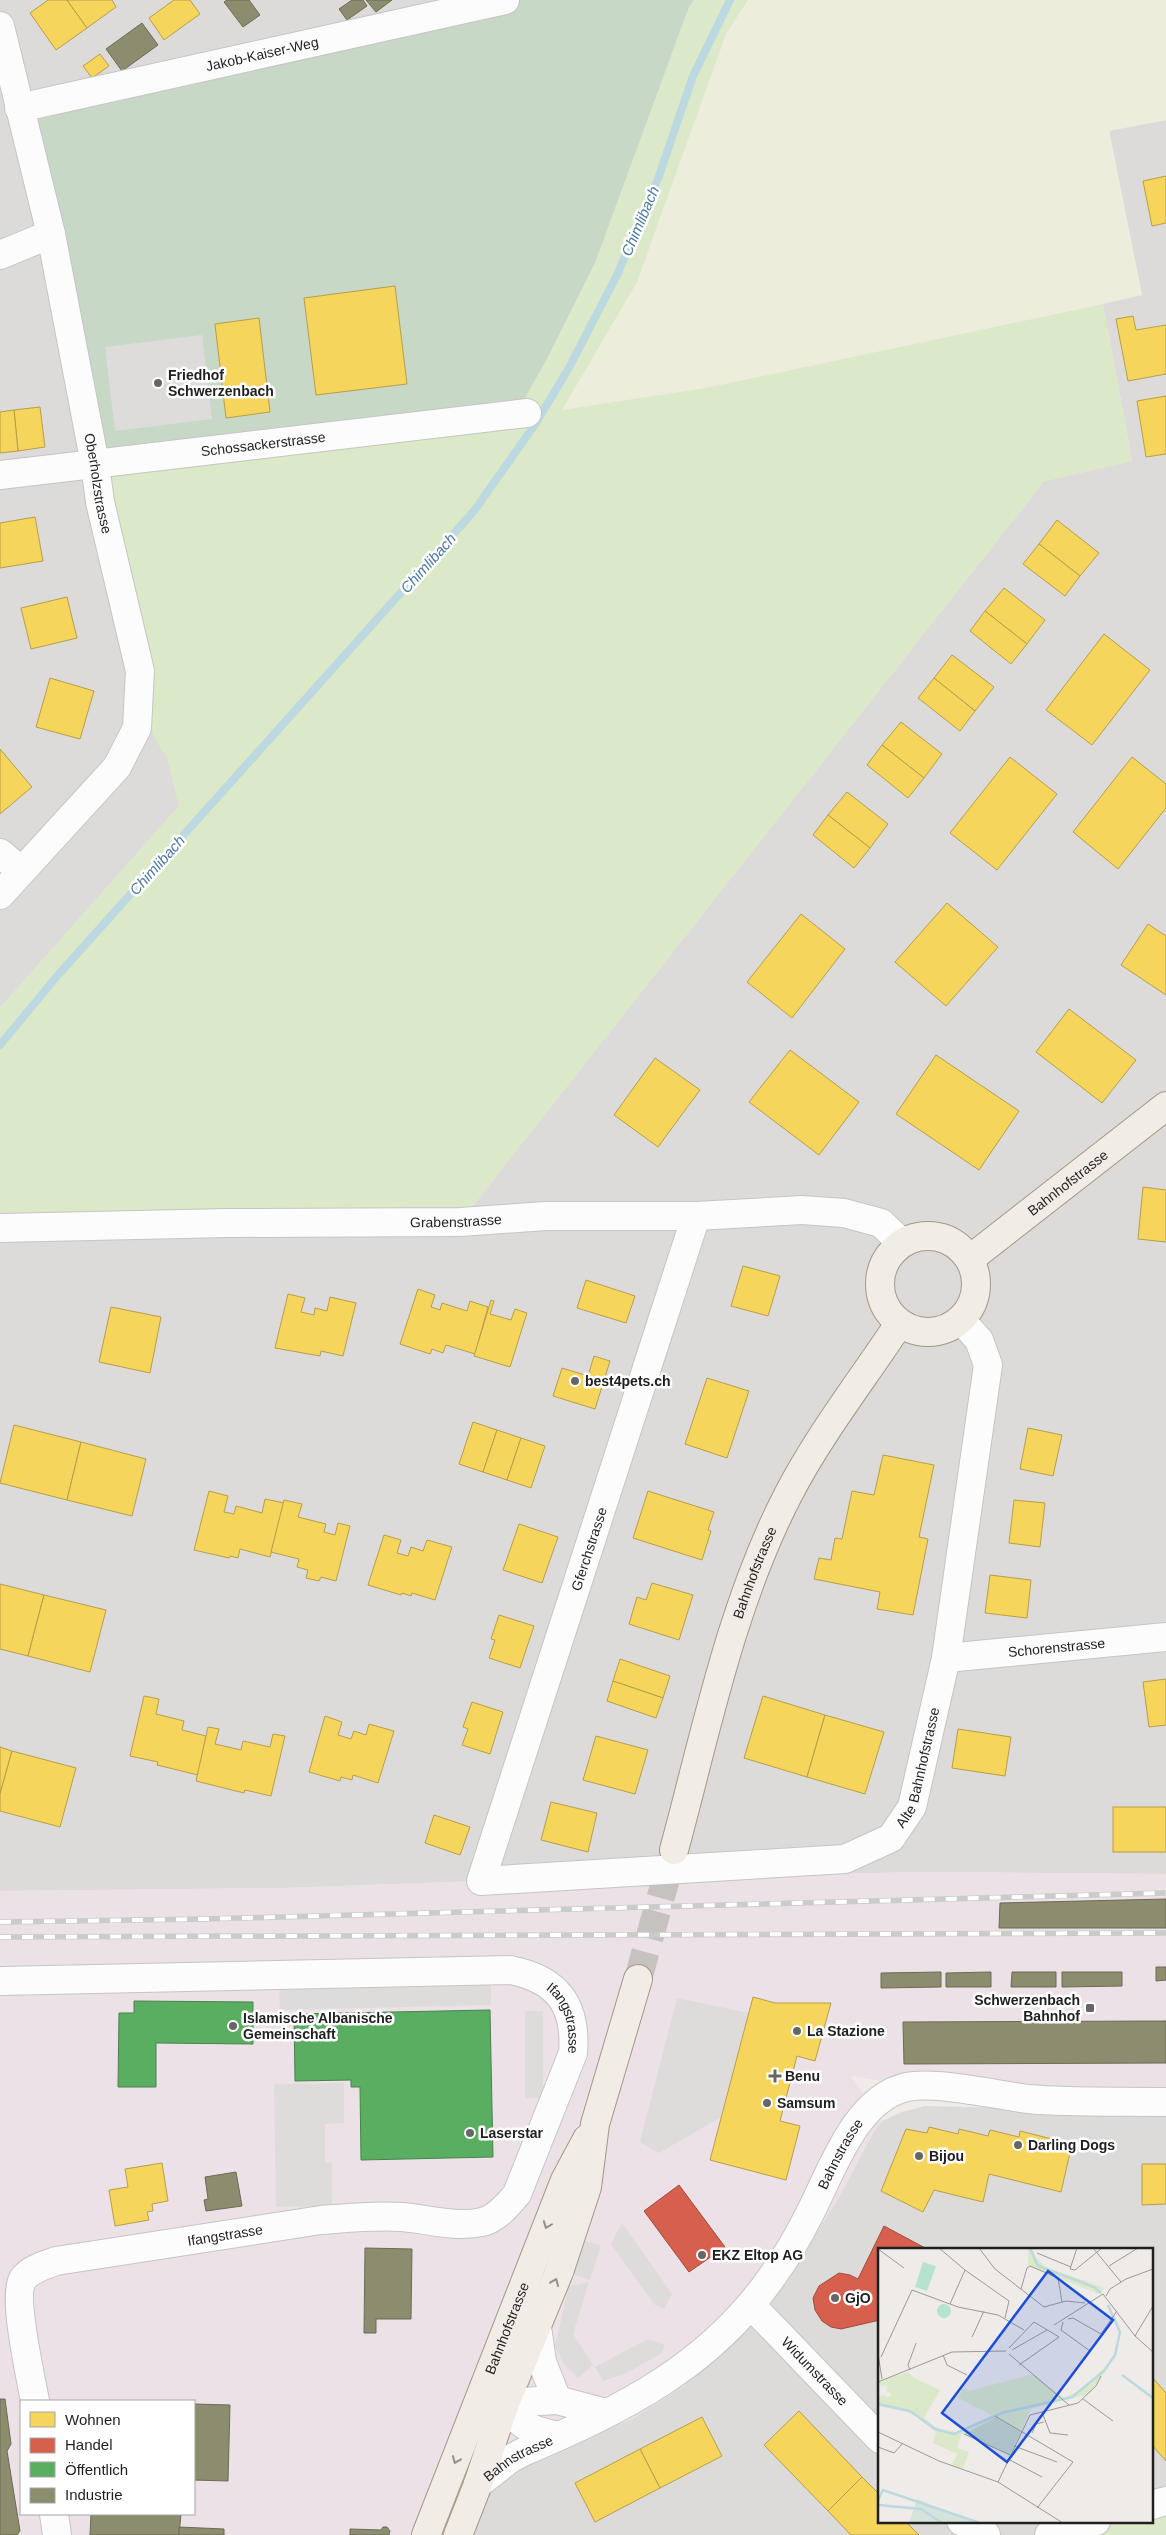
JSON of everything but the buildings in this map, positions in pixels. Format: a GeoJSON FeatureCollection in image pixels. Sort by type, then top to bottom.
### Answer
{"type":"FeatureCollection","features":[{"type":"Feature","properties":{"kind":"main road","name":"Bahnhofstrasse"},"geometry":{"type":"LineString","coordinates":[[970,1259],[1166,1106]]}},
{"type":"Feature","properties":{"kind":"main road"},"geometry":{"type":"LineString","coordinates":[[932,1236],[946,1239],[960,1247],[970,1259],[975,1271],[975,1297],[970,1309],[961,1320],[938,1332],[911,1330],[899,1324],[890,1314],[883,1302],[880,1290],[884,1263],[902,1243],[916,1237],[932,1236]]}},
{"type":"Feature","properties":{"kind":"main road","name":"Bahnhofstrasse"},"geometry":{"type":"LineString","coordinates":[[674,1850],[724,1666],[761,1556],[788,1495],[809,1459],[899,1324]]}},
{"type":"Feature","properties":{"kind":"main road","name":"Bahnhofstrasse"},"geometry":{"type":"LineString","coordinates":[[458,2535],[478,2484],[505,2403],[559,2272],[587,2188],[595,2124],[638,1979]]}},
{"type":"Feature","properties":{"kind":"main road","name":"Bahnhofstrasse"},"geometry":{"type":"LineString","coordinates":[[426,2535],[565,2180],[595,2124]]}},
{"type":"Feature","properties":{"kind":"street","name":"Jakob-Kaiser-Weg"},"geometry":{"type":"LineString","coordinates":[[19,108],[505,0]]}},
{"type":"Feature","properties":{"kind":"street","name":"Oberholzstrasse"},"geometry":{"type":"LineString","coordinates":[[0,895],[117,767],[137,728],[140,671],[100,502],[95,464],[51,234],[1,36]]}},
{"type":"Feature","properties":{"kind":"street"},"geometry":{"type":"LineString","coordinates":[[0,254],[51,234]]}},
{"type":"Feature","properties":{"kind":"street","name":"Schossackerstrasse"},"geometry":{"type":"LineString","coordinates":[[0,475],[527,413]]}},
{"type":"Feature","properties":{"kind":"street"},"geometry":{"type":"LineString","coordinates":[[0,853],[21,872]]}},
{"type":"Feature","properties":{"kind":"street","name":"Grabenstrasse"},"geometry":{"type":"LineString","coordinates":[[0,1228],[227,1223],[460,1222],[546,1216],[696,1216],[802,1210],[844,1214],[881,1223],[902,1243]]}},
{"type":"Feature","properties":{"kind":"street","name":"Gferchstrasse"},"geometry":{"type":"LineString","coordinates":[[481,1881],[696,1216]]}},
{"type":"Feature","properties":{"kind":"street","name":"Alte Bahnhofstrasse"},"geometry":{"type":"LineString","coordinates":[[481,1881],[845,1859],[891,1838],[912,1807],[946,1658],[988,1365],[980,1340],[961,1320]]}},
{"type":"Feature","properties":{"kind":"street","name":"Schorenstrasse"},"geometry":{"type":"LineString","coordinates":[[946,1658],[1166,1637]]}},
{"type":"Feature","properties":{"kind":"street","name":"Ifangstrasse"},"geometry":{"type":"LineString","coordinates":[[2,1981],[510,1970],[529,1974],[547,1983],[566,2005],[571,2014],[575,2033],[574,2053],[517,2194],[504,2209],[483,2222],[466,2224],[400,2217],[359,2217],[321,2220],[56,2261],[34,2270],[23,2279],[19,2292],[20,2311],[35,2400]]}},
{"type":"Feature","properties":{"kind":"street","name":"Bahnstrasse"},"geometry":{"type":"LineString","coordinates":[[478,2484],[510,2459],[654,2388],[693,2361],[751,2305],[774,2274],[808,2216],[836,2159],[871,2107],[886,2096],[906,2087],[924,2086],[1030,2099],[1166,2102]]}},
{"type":"Feature","properties":{"kind":"street","name":"Widumstrasse"},"geometry":{"type":"LineString","coordinates":[[751,2305],[878,2437]]}},
{"type":"Feature","properties":{"kind":"street"},"geometry":{"type":"LineString","coordinates":[[537,2327],[542,2362],[558,2400]]}},
{"type":"Feature","properties":{"kind":"street","name":"Bahnstrasse"},"geometry":{"type":"LineString","coordinates":[[490,2371],[505,2403],[517,2421],[534,2432],[559,2436]]}},
{"type":"Feature","properties":{"kind":"street"},"geometry":{"type":"LineString","coordinates":[[474,2414],[488,2407],[505,2403],[558,2400],[606,2413]]}},
{"type":"Feature","properties":{"kind":"street"},"geometry":{"type":"LineString","coordinates":[[54,2515],[57,2535]]}},
{"type":"Feature","properties":{"kind":"street"},"geometry":{"type":"LineString","coordinates":[[963,2522],[986,2535]]}},
{"type":"Feature","properties":{"kind":"street"},"geometry":{"type":"LineString","coordinates":[[1049,2535],[1093,2522]]}},
{"type":"Feature","properties":{"kind":"shaded area"},"geometry":{"type":"Polygon","coordinates":[[[0,0],[694,0],[179,806],[0,1008],[0,0]]]}},
{"type":"Feature","properties":{"kind":"shaded area"},"geometry":{"type":"Polygon","coordinates":[[[1166,120],[1166,1874],[925,1872],[481,1881],[285,1888],[0,1891],[0,1228],[460,1222],[1044,481],[1132,461],[1103,304],[1142,295],[1109,130],[1166,120]]]}},
{"type":"Feature","properties":{"kind":"shaded area","name":"Friedhof Schwerzenbach"},"geometry":{"type":"Polygon","coordinates":[[[202,335],[212,419],[115,431],[105,347],[202,335]]]}},
{"type":"Feature","properties":{"kind":"shaded area"},"geometry":{"type":"Polygon","coordinates":[[[925,1872],[1166,1874],[1166,2094],[887,2082],[851,2076],[882,2121],[873,2133],[838,2199],[788,2278],[735,2342],[684,2386],[632,2419],[521,2462],[493,2486],[471,2535],[0,2535],[0,1891],[285,1888],[481,1881],[925,1872]]]}},
{"type":"Feature","properties":{"kind":"shaded area"},"geometry":{"type":"Polygon","coordinates":[[[491,1985],[491,2005],[280,2010],[279,1989],[491,1985]]]}},
{"type":"Feature","properties":{"kind":"shaded area"},"geometry":{"type":"Polygon","coordinates":[[[677,1998],[749,2013],[721,2117],[659,2153],[640,2142],[677,1998]]]}},
{"type":"Feature","properties":{"kind":"shaded area"},"geometry":{"type":"Polygon","coordinates":[[[525,2011],[543,2011],[543,2098],[525,2098],[525,2011]]]}},
{"type":"Feature","properties":{"kind":"shaded area"},"geometry":{"type":"Polygon","coordinates":[[[344,2083],[344,2123],[325,2124],[325,2163],[332,2162],[332,2206],[276,2207],[274,2084],[344,2083]]]}},
{"type":"Feature","properties":{"kind":"shaded area"},"geometry":{"type":"Polygon","coordinates":[[[925,2106],[1166,2112],[1166,2501],[1154,2504],[1154,2248],[878,2248],[878,2522],[1093,2522],[1049,2535],[471,2535],[493,2486],[521,2462],[632,2419],[684,2386],[735,2342],[838,2199],[873,2133],[882,2121],[902,2112],[925,2106]]]}},
{"type":"Feature","properties":{"kind":"shaded area"},"geometry":{"type":"Polygon","coordinates":[[[622,2223],[672,2294],[664,2309],[655,2305],[611,2244],[622,2223]]]}},
{"type":"Feature","properties":{"kind":"shaded area"},"geometry":{"type":"Polygon","coordinates":[[[583,2240],[601,2246],[590,2280],[572,2274],[583,2240]]]}},
{"type":"Feature","properties":{"kind":"shaded area"},"geometry":{"type":"Polygon","coordinates":[[[589,2282],[573,2334],[593,2365],[578,2378],[564,2364],[555,2346],[569,2286],[589,2282]]]}},
{"type":"Feature","properties":{"kind":"shaded area"},"geometry":{"type":"Polygon","coordinates":[[[648,2339],[665,2345],[662,2353],[627,2373],[603,2381],[595,2367],[648,2339]]]}},
{"type":"Feature","properties":{"kind":"green space"},"geometry":{"type":"Polygon","coordinates":[[[505,0],[694,0],[689,7],[595,263],[548,357],[516,414],[95,464],[19,108],[505,0]]]}},
{"type":"Feature","properties":{"kind":"green space"},"geometry":{"type":"Polygon","coordinates":[[[694,0],[748,0],[726,34],[637,282],[562,410],[706,388],[1103,304],[1132,461],[1044,481],[460,1222],[0,1228],[0,1008],[179,806],[167,757],[154,738],[95,464],[548,357],[595,263],[689,7],[694,0]]]}},
{"type":"Feature","properties":{"kind":"green space"},"geometry":{"type":"Polygon","coordinates":[[[748,0],[1166,0],[1166,120],[1109,131],[1142,295],[706,388],[562,410],[637,282],[726,34],[748,0]]]}},
{"type":"Feature","properties":{"kind":"green space"},"geometry":{"type":"Polygon","coordinates":[[[1166,2501],[1166,2535],[1049,2535],[1093,2522],[1154,2522],[1154,2504],[1166,2501]]]}},
{"type":"Feature","properties":{"kind":"waterway","name":"Chimlibach"},"geometry":{"type":"LineString","coordinates":[[0,1045],[58,975],[474,511],[536,423],[570,366],[618,273],[659,176],[693,76],[730,0]]}},
{"type":"Feature","properties":{"kind":"tunnel"},"geometry":{"type":"LineString","coordinates":[[638,1979],[674,1850]]}},
{"type":"Feature","properties":{"kind":"railway"},"geometry":{"type":"LineString","coordinates":[[0,1922],[205,1919],[1166,1893]]}},
{"type":"Feature","properties":{"kind":"railway"},"geometry":{"type":"LineString","coordinates":[[0,1937],[1166,1933]]}},
{"type":"Feature","properties":{"kind":"place","name":"Friedhof Schwerzenbach"},"geometry":{"type":"Point","coordinates":[158,383]}},
{"type":"Feature","properties":{"kind":"place","name":"best4pets.ch"},"geometry":{"type":"Point","coordinates":[575,1381]}},
{"type":"Feature","properties":{"kind":"place","name":"Schwerzenbach Bahnhof"},"geometry":{"type":"Point","coordinates":[1090,2008]}},
{"type":"Feature","properties":{"kind":"place","name":"Islamische Albanische Gemeinschaft"},"geometry":{"type":"Point","coordinates":[233,2026]}},
{"type":"Feature","properties":{"kind":"place","name":"La Stazione"},"geometry":{"type":"Point","coordinates":[797,2031]}},
{"type":"Feature","properties":{"kind":"place","name":"Benu"},"geometry":{"type":"Point","coordinates":[775,2076]}},
{"type":"Feature","properties":{"kind":"place","name":"Samsum"},"geometry":{"type":"Point","coordinates":[767,2103]}},
{"type":"Feature","properties":{"kind":"place","name":"Laserstar"},"geometry":{"type":"Point","coordinates":[470,2133]}},
{"type":"Feature","properties":{"kind":"place","name":"Darling Dogs"},"geometry":{"type":"Point","coordinates":[1018,2145]}},
{"type":"Feature","properties":{"kind":"place","name":"Bijou"},"geometry":{"type":"Point","coordinates":[919,2156]}},
{"type":"Feature","properties":{"kind":"place","name":"EKZ Eltop AG"},"geometry":{"type":"Point","coordinates":[702,2255]}},
{"type":"Feature","properties":{"kind":"place","name":"GjO"},"geometry":{"type":"Point","coordinates":[835,2298]}}]}
